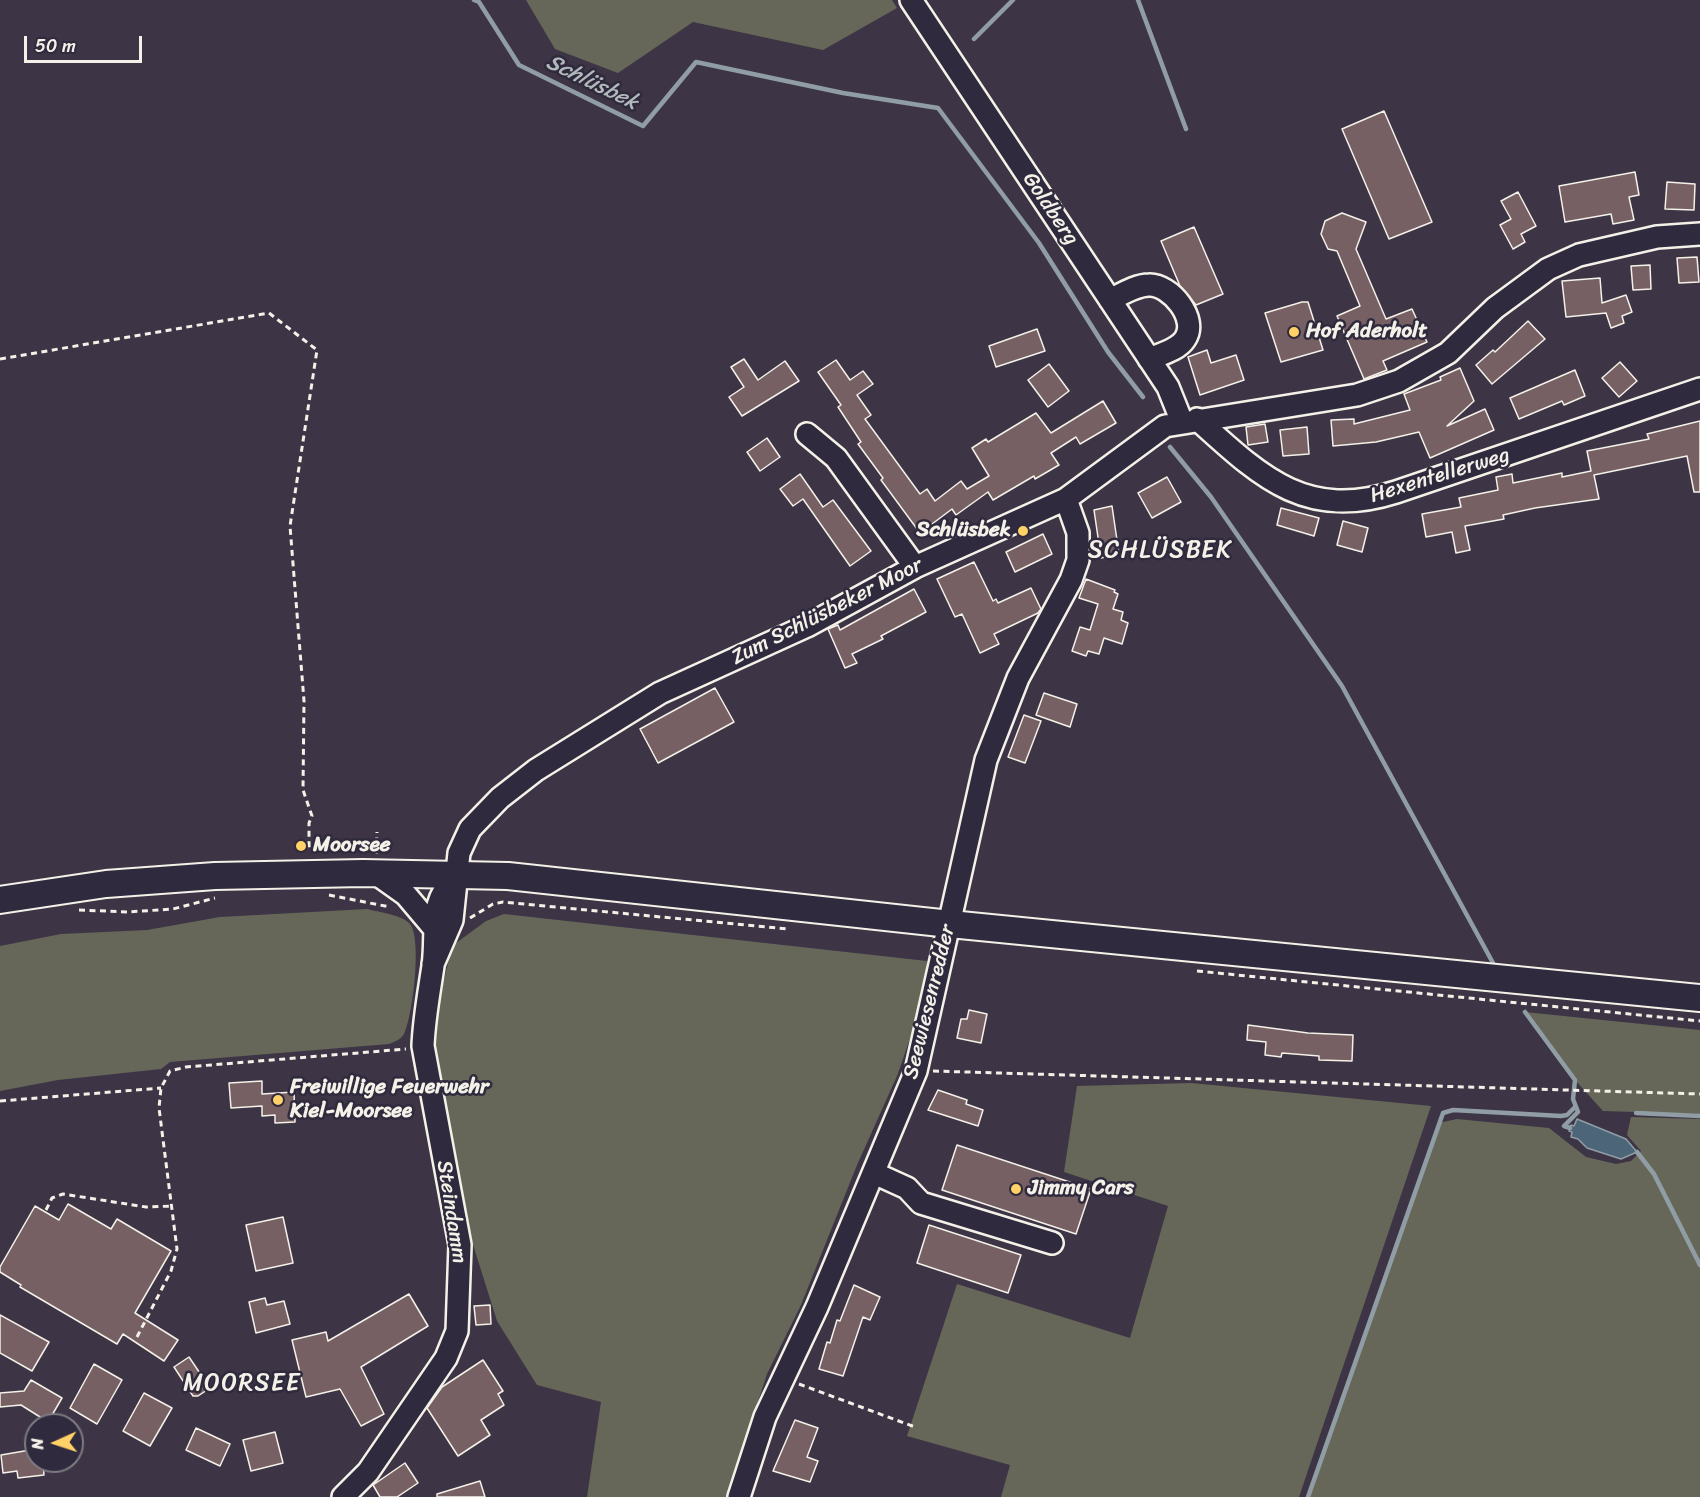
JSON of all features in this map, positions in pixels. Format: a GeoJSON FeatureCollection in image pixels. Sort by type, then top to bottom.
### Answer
{"type":"FeatureCollection","features":[{"type":"Feature","properties":{"kind":"main road"},"geometry":{"type":"LineString","coordinates":[[0,900],[170,879],[267,873],[457,874],[556,880],[950,924],[1700,998]]}},
{"type":"Feature","properties":{"kind":"street","name":"Goldberg"},"geometry":{"type":"LineString","coordinates":[[911,0],[1189,420]]}},
{"type":"Feature","properties":{"kind":"street","name":"Zum Schlüsbeker Moor"},"geometry":{"type":"LineString","coordinates":[[457,874],[461,846],[470,829],[500,798],[536,771],[660,693],[807,626],[915,567],[1066,499],[1165,426],[1189,420],[1357,395],[1399,381],[1448,353],[1495,308],[1548,269],[1579,255],[1657,237],[1700,234]]}},
{"type":"Feature","properties":{"kind":"street"},"geometry":{"type":"LineString","coordinates":[[1110,300],[1139,286],[1151,285],[1166,288],[1174,296],[1188,323],[1188,336],[1180,346],[1149,359]]}},
{"type":"Feature","properties":{"kind":"street","name":"Hexentellerweg"},"geometry":{"type":"LineString","coordinates":[[1189,420],[1254,471],[1275,484],[1317,499],[1358,501],[1396,492],[1700,389]]}},
{"type":"Feature","properties":{"kind":"street"},"geometry":{"type":"LineString","coordinates":[[807,434],[836,458],[915,567]]}},
{"type":"Feature","properties":{"kind":"street","name":"Seewiesenredder"},"geometry":{"type":"LineString","coordinates":[[739,1497],[765,1417],[814,1314],[916,1071],[950,924],[971,818],[986,760],[1018,678],[1071,580],[1078,560],[1078,533],[1066,499]]}},
{"type":"Feature","properties":{"kind":"street"},"geometry":{"type":"LineString","coordinates":[[375,873],[443,924]]}},
{"type":"Feature","properties":{"kind":"street","name":"Steindamm"},"geometry":{"type":"LineString","coordinates":[[343,1497],[375,1463],[446,1358],[457,1331],[460,1245],[423,1046],[424,1015],[443,924],[442,891],[457,874]]}},
{"type":"Feature","properties":{"kind":"street"},"geometry":{"type":"LineString","coordinates":[[874,1173],[907,1188],[921,1203],[1052,1243]]}},
{"type":"Feature","properties":{"kind":"path"},"geometry":{"type":"LineString","coordinates":[[0,359],[269,313],[317,350],[290,526],[304,701],[303,790],[312,816],[309,823],[309,848]]}},
{"type":"Feature","properties":{"kind":"path"},"geometry":{"type":"LineString","coordinates":[[323,894],[374,903]]}},
{"type":"Feature","properties":{"kind":"path"},"geometry":{"type":"LineString","coordinates":[[78,910],[128,912],[173,909],[216,898]]}},
{"type":"Feature","properties":{"kind":"path"},"geometry":{"type":"LineString","coordinates":[[443,924],[469,919],[493,904],[503,902],[796,930]]}},
{"type":"Feature","properties":{"kind":"path"},"geometry":{"type":"LineString","coordinates":[[1196,970],[1700,1021]]}},
{"type":"Feature","properties":{"kind":"path"},"geometry":{"type":"LineString","coordinates":[[137,1337],[171,1271],[177,1249],[161,1130],[160,1088],[171,1071],[186,1067],[388,1053],[423,1046]]}},
{"type":"Feature","properties":{"kind":"path"},"geometry":{"type":"LineString","coordinates":[[916,1071],[1192,1077],[1700,1094]]}},
{"type":"Feature","properties":{"kind":"path"},"geometry":{"type":"LineString","coordinates":[[0,1101],[160,1088]]}},
{"type":"Feature","properties":{"kind":"path"},"geometry":{"type":"LineString","coordinates":[[46,1210],[52,1198],[63,1194],[146,1207],[173,1206]]}},
{"type":"Feature","properties":{"kind":"path"},"geometry":{"type":"LineString","coordinates":[[783,1378],[915,1427]]}},
{"type":"Feature","properties":{"kind":"green space"},"geometry":{"type":"Polygon","coordinates":[[[526,0],[892,0],[897,8],[823,50],[693,22],[618,73],[555,49],[526,0]]]}},
{"type":"Feature","properties":{"kind":"green space"},"geometry":{"type":"Polygon","coordinates":[[[367,909],[402,918],[410,924],[414,932],[416,961],[413,995],[404,1034],[396,1041],[389,1044],[170,1062],[161,1069],[58,1080],[0,1091],[0,946],[61,934],[147,930],[220,917],[367,909]]]}},
{"type":"Feature","properties":{"kind":"green space"},"geometry":{"type":"Polygon","coordinates":[[[504,914],[927,961],[926,980],[913,1030],[897,1076],[857,1165],[801,1305],[767,1374],[727,1497],[587,1497],[601,1402],[537,1385],[497,1321],[470,1235],[433,1076],[433,1027],[452,946],[486,921],[504,914]]]}},
{"type":"Feature","properties":{"kind":"green space"},"geometry":{"type":"Polygon","coordinates":[[[1525,1012],[1700,1030],[1700,1114],[1603,1111],[1575,1080],[1525,1012]]]}},
{"type":"Feature","properties":{"kind":"green space"},"geometry":{"type":"Polygon","coordinates":[[[1191,1083],[1431,1106],[1299,1497],[1001,1497],[1010,1465],[907,1436],[957,1284],[1130,1338],[1168,1206],[1064,1172],[1077,1086],[1191,1083]]]}},
{"type":"Feature","properties":{"kind":"green space"},"geometry":{"type":"Polygon","coordinates":[[[1631,1117],[1700,1119],[1700,1497],[1308,1497],[1438,1123],[1457,1119],[1549,1128],[1586,1157],[1616,1164],[1631,1161],[1641,1151],[1627,1135],[1631,1117]]]}},
{"type":"Feature","properties":{"kind":"water"},"geometry":{"type":"Polygon","coordinates":[[[1577,1119],[1626,1139],[1637,1152],[1621,1159],[1587,1148],[1578,1139],[1571,1137],[1572,1132],[1569,1131],[1571,1125],[1574,1126],[1577,1119]]]}},
{"type":"Feature","properties":{"kind":"building"},"geometry":{"type":"Polygon","coordinates":[[[1384,111],[1432,222],[1389,239],[1342,129],[1384,111]]]}},
{"type":"Feature","properties":{"kind":"building"},"geometry":{"type":"Polygon","coordinates":[[[1635,172],[1639,195],[1629,197],[1634,220],[1613,224],[1611,214],[1565,222],[1559,186],[1635,172]]]}},
{"type":"Feature","properties":{"kind":"building"},"geometry":{"type":"Polygon","coordinates":[[[1667,182],[1695,184],[1694,210],[1665,209],[1667,182]]]}},
{"type":"Feature","properties":{"kind":"building"},"geometry":{"type":"Polygon","coordinates":[[[1518,192],[1536,226],[1521,234],[1525,242],[1513,249],[1500,225],[1511,219],[1501,201],[1518,192]]]}},
{"type":"Feature","properties":{"kind":"building"},"geometry":{"type":"Polygon","coordinates":[[[1342,213],[1366,222],[1356,249],[1386,319],[1412,309],[1427,342],[1383,361],[1387,370],[1364,379],[1337,316],[1360,306],[1337,251],[1328,249],[1321,234],[1325,221],[1342,213]]]}},
{"type":"Feature","properties":{"kind":"building"},"geometry":{"type":"Polygon","coordinates":[[[1194,227],[1223,294],[1196,305],[1180,286],[1161,241],[1194,227]]]}},
{"type":"Feature","properties":{"kind":"building"},"geometry":{"type":"Polygon","coordinates":[[[1697,257],[1699,282],[1679,283],[1677,258],[1697,257]]]}},
{"type":"Feature","properties":{"kind":"building"},"geometry":{"type":"Polygon","coordinates":[[[1650,265],[1651,289],[1633,290],[1631,266],[1650,265]]]}},
{"type":"Feature","properties":{"kind":"building"},"geometry":{"type":"Polygon","coordinates":[[[1600,278],[1602,303],[1626,295],[1632,312],[1622,316],[1624,323],[1611,328],[1606,313],[1566,317],[1562,281],[1600,278]]]}},
{"type":"Feature","properties":{"kind":"building","name":"Hof Aderholt"},"geometry":{"type":"Polygon","coordinates":[[[1308,302],[1323,350],[1281,362],[1265,313],[1308,302]]]}},
{"type":"Feature","properties":{"kind":"building"},"geometry":{"type":"Polygon","coordinates":[[[1528,321],[1545,339],[1492,384],[1476,365],[1493,350],[1495,352],[1528,321]]]}},
{"type":"Feature","properties":{"kind":"building"},"geometry":{"type":"Polygon","coordinates":[[[1037,329],[1045,351],[996,367],[989,346],[1037,329]]]}},
{"type":"Feature","properties":{"kind":"building"},"geometry":{"type":"Polygon","coordinates":[[[1207,350],[1211,363],[1236,355],[1244,380],[1200,395],[1188,357],[1207,350]]]}},
{"type":"Feature","properties":{"kind":"building"},"geometry":{"type":"Polygon","coordinates":[[[744,359],[758,380],[785,361],[799,381],[742,416],[729,397],[744,387],[731,367],[744,359]]]}},
{"type":"Feature","properties":{"kind":"building"},"geometry":{"type":"Polygon","coordinates":[[[836,360],[850,380],[863,371],[873,384],[857,395],[871,415],[865,419],[920,494],[927,489],[935,501],[961,481],[967,489],[989,476],[972,448],[986,439],[988,442],[1036,413],[1051,433],[1103,401],[1116,423],[1080,444],[1076,437],[1051,453],[1059,465],[1035,479],[1034,476],[993,500],[988,492],[956,515],[952,509],[920,533],[858,444],[861,442],[838,407],[841,405],[818,372],[836,360]]]}},
{"type":"Feature","properties":{"kind":"building"},"geometry":{"type":"Polygon","coordinates":[[[1620,362],[1637,381],[1619,397],[1602,378],[1620,362]]]}},
{"type":"Feature","properties":{"kind":"building"},"geometry":{"type":"Polygon","coordinates":[[[1049,364],[1069,391],[1048,407],[1028,380],[1049,364]]]}},
{"type":"Feature","properties":{"kind":"building"},"geometry":{"type":"Polygon","coordinates":[[[1460,368],[1474,401],[1447,426],[1485,409],[1494,430],[1430,458],[1419,432],[1376,442],[1333,446],[1331,420],[1354,419],[1354,424],[1410,410],[1404,394],[1441,380],[1440,377],[1460,368]]]}},
{"type":"Feature","properties":{"kind":"building"},"geometry":{"type":"Polygon","coordinates":[[[1575,370],[1585,396],[1564,405],[1562,401],[1519,419],[1510,398],[1575,370]]]}},
{"type":"Feature","properties":{"kind":"building"},"geometry":{"type":"Polygon","coordinates":[[[1700,421],[1700,492],[1694,492],[1687,456],[1594,475],[1599,499],[1535,508],[1503,515],[1504,519],[1465,526],[1470,550],[1456,553],[1452,532],[1426,537],[1422,514],[1461,507],[1459,498],[1498,490],[1496,477],[1512,474],[1513,483],[1562,473],[1562,477],[1591,471],[1587,451],[1649,439],[1647,434],[1700,421]]]}},
{"type":"Feature","properties":{"kind":"building"},"geometry":{"type":"Polygon","coordinates":[[[1265,424],[1268,442],[1248,445],[1246,427],[1265,424]]]}},
{"type":"Feature","properties":{"kind":"building"},"geometry":{"type":"Polygon","coordinates":[[[1307,427],[1309,454],[1283,456],[1280,430],[1307,427]]]}},
{"type":"Feature","properties":{"kind":"building"},"geometry":{"type":"Polygon","coordinates":[[[767,438],[780,457],[760,471],[747,452],[767,438]]]}},
{"type":"Feature","properties":{"kind":"building"},"geometry":{"type":"Polygon","coordinates":[[[800,474],[823,507],[833,500],[871,551],[850,566],[803,499],[793,506],[780,489],[800,474]]]}},
{"type":"Feature","properties":{"kind":"building"},"geometry":{"type":"Polygon","coordinates":[[[1167,477],[1181,502],[1152,518],[1138,493],[1167,477]]]}},
{"type":"Feature","properties":{"kind":"building"},"geometry":{"type":"Polygon","coordinates":[[[1112,506],[1119,554],[1101,558],[1094,510],[1112,506]]]}},
{"type":"Feature","properties":{"kind":"building"},"geometry":{"type":"Polygon","coordinates":[[[1281,508],[1319,518],[1314,536],[1277,525],[1281,508]]]}},
{"type":"Feature","properties":{"kind":"building"},"geometry":{"type":"Polygon","coordinates":[[[1343,521],[1368,528],[1362,552],[1337,545],[1343,521]]]}},
{"type":"Feature","properties":{"kind":"building"},"geometry":{"type":"Polygon","coordinates":[[[1043,534],[1052,554],[1015,572],[1006,552],[1043,534]]]}},
{"type":"Feature","properties":{"kind":"building"},"geometry":{"type":"Polygon","coordinates":[[[974,562],[993,601],[996,599],[998,603],[1031,588],[1041,609],[1038,613],[994,634],[999,644],[980,653],[962,614],[955,617],[937,579],[974,562]]]}},
{"type":"Feature","properties":{"kind":"building"},"geometry":{"type":"Polygon","coordinates":[[[1086,579],[1115,590],[1114,592],[1118,594],[1113,609],[1123,612],[1121,620],[1128,623],[1122,644],[1104,638],[1099,654],[1088,651],[1086,656],[1072,651],[1080,627],[1090,630],[1098,604],[1079,598],[1086,579]]]}},
{"type":"Feature","properties":{"kind":"building"},"geometry":{"type":"Polygon","coordinates":[[[914,589],[926,612],[881,636],[883,639],[852,654],[857,663],[845,668],[828,629],[838,625],[840,630],[914,589]]]}},
{"type":"Feature","properties":{"kind":"building"},"geometry":{"type":"Polygon","coordinates":[[[715,688],[734,722],[658,763],[640,729],[715,688]]]}},
{"type":"Feature","properties":{"kind":"building"},"geometry":{"type":"Polygon","coordinates":[[[1044,693],[1077,704],[1070,727],[1036,715],[1044,693]]]}},
{"type":"Feature","properties":{"kind":"building"},"geometry":{"type":"Polygon","coordinates":[[[1024,715],[1041,721],[1025,763],[1008,757],[1024,715]]]}},
{"type":"Feature","properties":{"kind":"building"},"geometry":{"type":"Polygon","coordinates":[[[969,1010],[987,1014],[981,1043],[957,1038],[961,1019],[967,1019],[969,1010]]]}},
{"type":"Feature","properties":{"kind":"building"},"geometry":{"type":"Polygon","coordinates":[[[1248,1025],[1308,1033],[1353,1035],[1352,1061],[1319,1060],[1319,1056],[1282,1053],[1281,1057],[1265,1055],[1266,1042],[1247,1040],[1248,1025]]]}},
{"type":"Feature","properties":{"kind":"building"},"geometry":{"type":"Polygon","coordinates":[[[262,1081],[262,1094],[294,1092],[295,1122],[275,1123],[275,1115],[262,1116],[262,1106],[231,1108],[229,1083],[262,1081]]]}},
{"type":"Feature","properties":{"kind":"building"},"geometry":{"type":"Polygon","coordinates":[[[938,1090],[967,1100],[966,1104],[983,1110],[978,1126],[928,1110],[938,1090]]]}},
{"type":"Feature","properties":{"kind":"building","name":"Jimmy Cars"},"geometry":{"type":"Polygon","coordinates":[[[957,1145],[1091,1189],[1076,1234],[942,1190],[957,1145]]]}},
{"type":"Feature","properties":{"kind":"building"},"geometry":{"type":"Polygon","coordinates":[[[68,1204],[111,1229],[117,1219],[171,1251],[135,1313],[178,1340],[164,1361],[123,1334],[117,1344],[20,1287],[21,1285],[0,1272],[0,1267],[35,1206],[59,1220],[68,1204]]]}},
{"type":"Feature","properties":{"kind":"building"},"geometry":{"type":"Polygon","coordinates":[[[283,1217],[293,1263],[256,1271],[246,1225],[283,1217]]]}},
{"type":"Feature","properties":{"kind":"building"},"geometry":{"type":"Polygon","coordinates":[[[929,1225],[1021,1255],[1008,1293],[917,1263],[929,1225]]]}},
{"type":"Feature","properties":{"kind":"building"},"geometry":{"type":"Polygon","coordinates":[[[854,1285],[880,1297],[870,1320],[863,1317],[843,1376],[819,1369],[827,1342],[830,1343],[837,1320],[840,1321],[854,1285]]]}},
{"type":"Feature","properties":{"kind":"building"},"geometry":{"type":"Polygon","coordinates":[[[409,1294],[428,1326],[361,1367],[384,1414],[361,1426],[340,1389],[306,1397],[292,1340],[326,1332],[328,1341],[409,1294]]]}},
{"type":"Feature","properties":{"kind":"building"},"geometry":{"type":"Polygon","coordinates":[[[265,1298],[267,1305],[284,1301],[290,1324],[256,1333],[249,1302],[265,1298]]]}},
{"type":"Feature","properties":{"kind":"building"},"geometry":{"type":"Polygon","coordinates":[[[490,1305],[491,1324],[476,1325],[474,1306],[490,1305]]]}},
{"type":"Feature","properties":{"kind":"building"},"geometry":{"type":"Polygon","coordinates":[[[0,1315],[49,1342],[32,1371],[0,1353],[0,1315]]]}},
{"type":"Feature","properties":{"kind":"building"},"geometry":{"type":"Polygon","coordinates":[[[189,1357],[210,1388],[198,1396],[193,1396],[174,1367],[189,1357]]]}},
{"type":"Feature","properties":{"kind":"building"},"geometry":{"type":"Polygon","coordinates":[[[483,1360],[503,1391],[498,1394],[504,1405],[481,1420],[490,1435],[458,1456],[427,1408],[442,1387],[483,1360]]]}},
{"type":"Feature","properties":{"kind":"building"},"geometry":{"type":"Polygon","coordinates":[[[94,1364],[122,1380],[97,1424],[84,1416],[84,1413],[78,1413],[70,1408],[94,1364]]]}},
{"type":"Feature","properties":{"kind":"building"},"geometry":{"type":"Polygon","coordinates":[[[31,1380],[62,1398],[53,1413],[34,1413],[21,1405],[0,1407],[0,1393],[24,1391],[31,1380]]]}},
{"type":"Feature","properties":{"kind":"building"},"geometry":{"type":"Polygon","coordinates":[[[144,1393],[172,1408],[150,1446],[123,1431],[144,1393]]]}},
{"type":"Feature","properties":{"kind":"building"},"geometry":{"type":"Polygon","coordinates":[[[795,1420],[818,1428],[807,1457],[818,1461],[810,1482],[773,1471],[795,1420]]]}},
{"type":"Feature","properties":{"kind":"building"},"geometry":{"type":"Polygon","coordinates":[[[196,1428],[230,1444],[220,1466],[186,1450],[196,1428]]]}},
{"type":"Feature","properties":{"kind":"building"},"geometry":{"type":"Polygon","coordinates":[[[275,1432],[283,1463],[251,1471],[243,1440],[275,1432]]]}},
{"type":"Feature","properties":{"kind":"building"},"geometry":{"type":"Polygon","coordinates":[[[24,1451],[24,1473],[44,1473],[44,1475],[18,1478],[17,1471],[3,1473],[1,1455],[24,1451]]]}},
{"type":"Feature","properties":{"kind":"building"},"geometry":{"type":"Polygon","coordinates":[[[405,1463],[418,1483],[397,1497],[380,1497],[373,1485],[405,1463]]]}},
{"type":"Feature","properties":{"kind":"building"},"geometry":{"type":"Polygon","coordinates":[[[480,1481],[485,1497],[437,1497],[437,1494],[480,1481]]]}},
{"type":"Feature","properties":{"kind":"waterway","name":"Schlüsbek"},"geometry":{"type":"LineString","coordinates":[[474,0],[479,2],[519,65],[643,126],[696,62],[843,93],[938,108],[1039,243],[1108,352],[1143,397]]}},
{"type":"Feature","properties":{"kind":"waterway"},"geometry":{"type":"LineString","coordinates":[[974,39],[1013,0]]}},
{"type":"Feature","properties":{"kind":"waterway"},"geometry":{"type":"LineString","coordinates":[[1138,0],[1186,129]]}},
{"type":"Feature","properties":{"kind":"waterway"},"geometry":{"type":"LineString","coordinates":[[1170,447],[1211,497],[1342,686],[1493,963]]}},
{"type":"Feature","properties":{"kind":"waterway"},"geometry":{"type":"LineString","coordinates":[[1525,1012],[1575,1080],[1573,1099],[1578,1112],[1564,1126],[1570,1128]]}},
{"type":"Feature","properties":{"kind":"waterway"},"geometry":{"type":"LineString","coordinates":[[1308,1497],[1443,1113],[1453,1110],[1561,1116],[1567,1115],[1574,1108]]}},
{"type":"Feature","properties":{"kind":"waterway"},"geometry":{"type":"LineString","coordinates":[[1636,1113],[1700,1116]]}},
{"type":"Feature","properties":{"kind":"waterway","name":"Schlüsbek"},"geometry":{"type":"LineString","coordinates":[[1637,1152],[1654,1174],[1700,1265]]}},
{"type":"Feature","properties":{"kind":"place","name":"Hof Aderholt"},"geometry":{"type":"Point","coordinates":[1294,332]}},
{"type":"Feature","properties":{"kind":"place","name":"Schlüsbek"},"geometry":{"type":"Point","coordinates":[1023,531]}},
{"type":"Feature","properties":{"kind":"place","name":"Moorsee"},"geometry":{"type":"Point","coordinates":[301,846]}},
{"type":"Feature","properties":{"kind":"place","name":"Freiwillige Feuerwehr Kiel-Moorsee"},"geometry":{"type":"Point","coordinates":[278,1100]}},
{"type":"Feature","properties":{"kind":"place","name":"Jimmy Cars"},"geometry":{"type":"Point","coordinates":[1016,1189]}},
{"type":"Feature","properties":{"kind":"district","name":"SCHLÜSBEK"},"geometry":{"type":"Point","coordinates":[1160,551]}},
{"type":"Feature","properties":{"kind":"district","name":"MOORSEE"},"geometry":{"type":"Point","coordinates":[242,1384]}}]}
